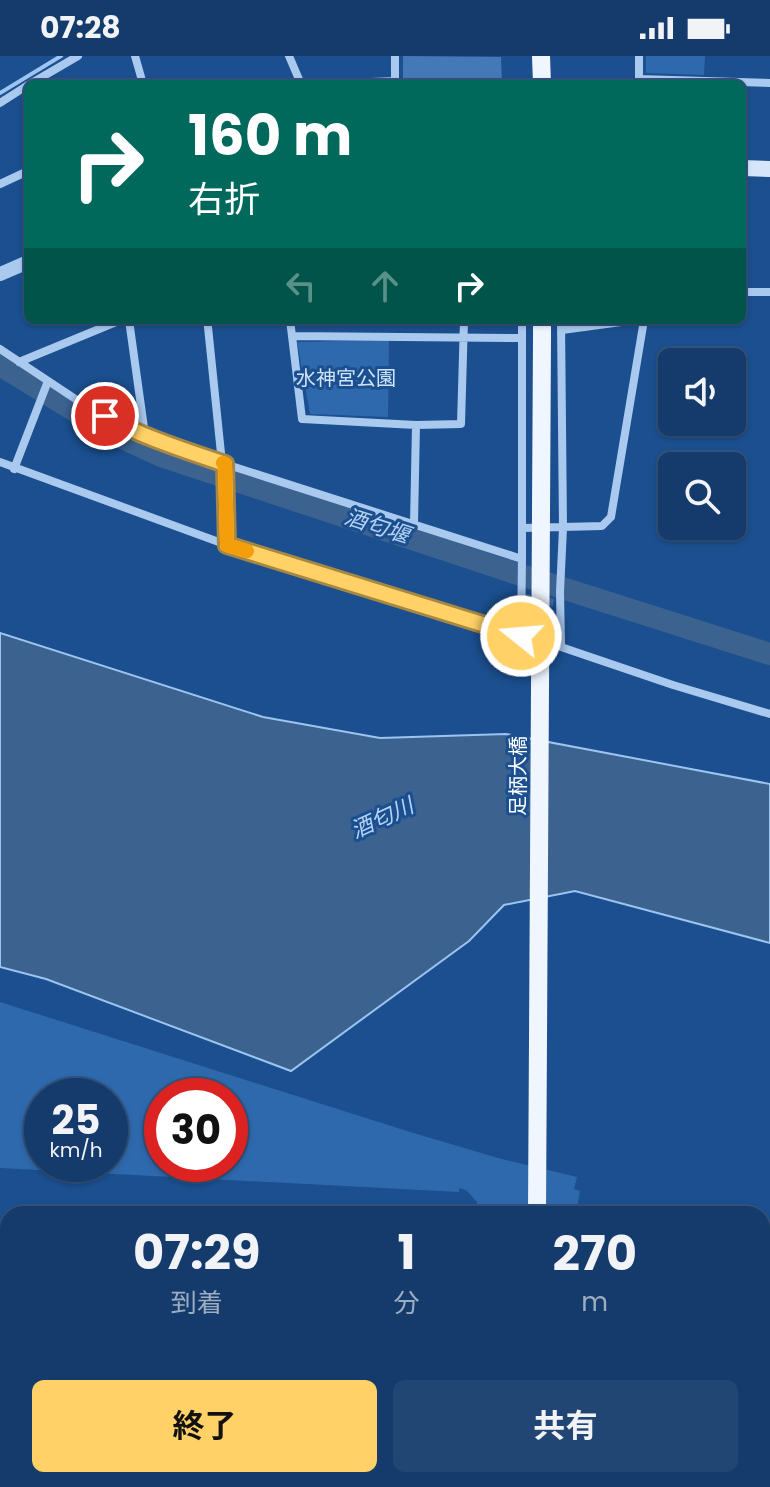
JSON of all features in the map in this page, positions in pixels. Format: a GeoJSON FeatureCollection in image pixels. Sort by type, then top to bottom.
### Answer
{"type":"FeatureCollection","features":[{"type":"Feature","properties":{"kind":"main road"},"geometry":{"type":"LineString","coordinates":[[541,56],[542,80]]}},
{"type":"Feature","properties":{"kind":"main road"},"geometry":{"type":"LineString","coordinates":[[746,168],[770,169]]}},
{"type":"Feature","properties":{"kind":"main road","name":"足柄大橋"},"geometry":{"type":"LineString","coordinates":[[537,1206],[542,329]]}},
{"type":"Feature","properties":{"kind":"street"},"geometry":{"type":"LineString","coordinates":[[37,80],[78,56]]}},
{"type":"Feature","properties":{"kind":"street"},"geometry":{"type":"LineString","coordinates":[[135,56],[142,80]]}},
{"type":"Feature","properties":{"kind":"street"},"geometry":{"type":"LineString","coordinates":[[289,56],[299,80]]}},
{"type":"Feature","properties":{"kind":"street"},"geometry":{"type":"LineString","coordinates":[[395,56],[395,80]]}},
{"type":"Feature","properties":{"kind":"street"},"geometry":{"type":"LineString","coordinates":[[639,56],[639,79],[672,80]]}},
{"type":"Feature","properties":{"kind":"street"},"geometry":{"type":"LineString","coordinates":[[746,82],[770,83]]}},
{"type":"Feature","properties":{"kind":"street"},"geometry":{"type":"LineString","coordinates":[[0,103],[24,88]]}},
{"type":"Feature","properties":{"kind":"street"},"geometry":{"type":"LineString","coordinates":[[0,184],[24,173]]}},
{"type":"Feature","properties":{"kind":"street"},"geometry":{"type":"LineString","coordinates":[[0,274],[24,264]]}},
{"type":"Feature","properties":{"kind":"street"},"geometry":{"type":"LineString","coordinates":[[746,292],[770,292]]}},
{"type":"Feature","properties":{"kind":"street"},"geometry":{"type":"LineString","coordinates":[[19,362],[111,324]]}},
{"type":"Feature","properties":{"kind":"street"},"geometry":{"type":"LineString","coordinates":[[130,324],[145,435]]}},
{"type":"Feature","properties":{"kind":"street"},"geometry":{"type":"LineString","coordinates":[[207,324],[224,470],[227,545]]}},
{"type":"Feature","properties":{"kind":"street"},"geometry":{"type":"LineString","coordinates":[[290,324],[302,419],[416,425],[461,424],[464,324]]}},
{"type":"Feature","properties":{"kind":"street"},"geometry":{"type":"LineString","coordinates":[[0,462],[227,545],[521,636],[522,324]]}},
{"type":"Feature","properties":{"kind":"street"},"geometry":{"type":"LineString","coordinates":[[523,528],[602,526],[611,517],[643,324]]}},
{"type":"Feature","properties":{"kind":"street"},"geometry":{"type":"LineString","coordinates":[[561,325],[561,647],[770,714]]}},
{"type":"Feature","properties":{"kind":"street"},"geometry":{"type":"LineString","coordinates":[[292,336],[522,338]]}},
{"type":"Feature","properties":{"kind":"street"},"geometry":{"type":"LineString","coordinates":[[0,349],[47,384],[123,427],[224,470],[414,524],[522,563]]}},
{"type":"Feature","properties":{"kind":"street"},"geometry":{"type":"LineString","coordinates":[[14,469],[47,384]]}},
{"type":"Feature","properties":{"kind":"street"},"geometry":{"type":"LineString","coordinates":[[414,524],[416,425]]}},
{"type":"Feature","properties":{"kind":"green space"},"geometry":{"type":"Polygon","coordinates":[[[646,56],[705,56],[704,75],[646,73],[646,56]]]}},
{"type":"Feature","properties":{"kind":"green space","name":"水神宮公園"},"geometry":{"type":"Polygon","coordinates":[[[389,340],[388,417],[310,414],[297,342],[389,340]]]}},
{"type":"Feature","properties":{"kind":"green space"},"geometry":{"type":"Polygon","coordinates":[[[0,1002],[240,1078],[144,1078],[144,1176],[128,1175],[128,1078],[24,1078],[24,1169],[0,1168],[0,1002]]]}},
{"type":"Feature","properties":{"kind":"green space"},"geometry":{"type":"Polygon","coordinates":[[[248,1081],[498,1158],[577,1177],[574,1189],[580,1191],[577,1206],[477,1206],[467,1191],[460,1188],[459,1192],[248,1181],[248,1081]]]}},
{"type":"Feature","properties":{"kind":"water","name":"酒匂川"},"geometry":{"type":"Polygon","coordinates":[[[0,633],[263,717],[380,738],[506,734],[770,784],[770,943],[575,891],[504,905],[469,941],[291,1071],[46,979],[0,967],[0,633]]]}},
{"type":"Feature","properties":{"kind":"building"},"geometry":{"type":"Polygon","coordinates":[[[403,56],[501,57],[502,80],[403,80],[403,56]]]}},
{"type":"Feature","properties":{"kind":"waterway"},"geometry":{"type":"LineString","coordinates":[[0,93],[61,56]]}},
{"type":"Feature","properties":{"kind":"waterway","name":"酒匂堰"},"geometry":{"type":"LineString","coordinates":[[0,365],[109,432],[161,456],[770,654]]}},
{"type":"Feature","properties":{"kind":"tunnel"},"geometry":{"type":"LineString","coordinates":[[522,597],[560,604]]}},
{"type":"Feature","properties":{"kind":"tunnel"},"geometry":{"type":"LineString","coordinates":[[521,636],[561,647]]}},
{"type":"Feature","properties":{"kind":"slow traffic"},"geometry":{"type":"LineString","coordinates":[[223,463],[227,545],[247,551]]}},
{"type":"Feature","properties":{"kind":"route"},"geometry":{"type":"LineString","coordinates":[[105,416],[152,439],[225,464],[227,545],[521,636]]}}]}
